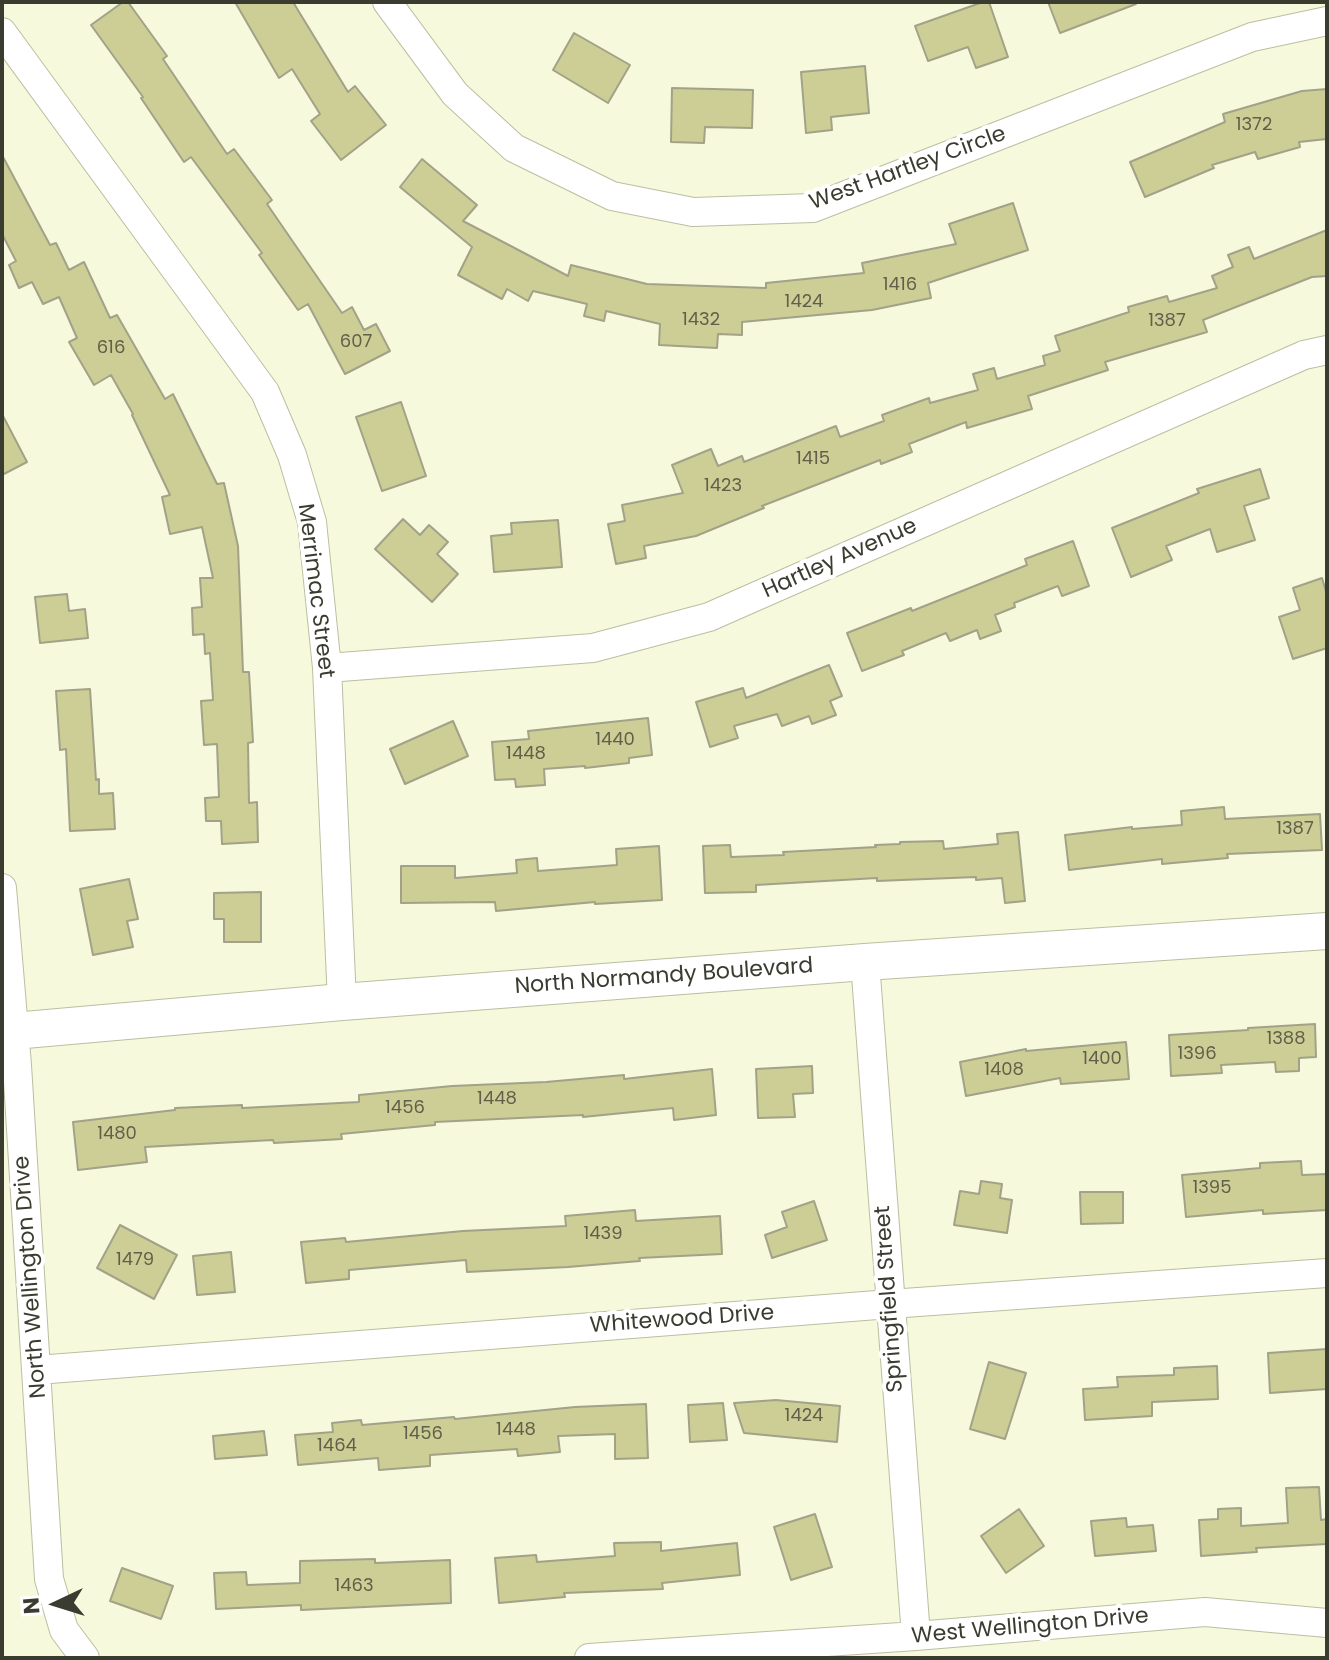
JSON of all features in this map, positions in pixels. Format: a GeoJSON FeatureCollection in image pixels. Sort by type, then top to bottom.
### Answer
{"type":"FeatureCollection","features":[{"type":"Feature","properties":{"kind":"street","name":"West Hartley Circle"},"geometry":{"type":"LineString","coordinates":[[387,2],[455,94],[514,148],[612,196],[693,212],[813,208],[1252,37],[1327,21]]}},
{"type":"Feature","properties":{"kind":"street","name":"Merrimac Street"},"geometry":{"type":"LineString","coordinates":[[2,32],[265,392],[292,455],[312,522],[327,668],[342,1002]]}},
{"type":"Feature","properties":{"kind":"street","name":"Hartley Avenue"},"geometry":{"type":"LineString","coordinates":[[327,668],[593,648],[709,617],[1304,355],[1327,350]]}},
{"type":"Feature","properties":{"kind":"street","name":"North Wellington Drive"},"geometry":{"type":"LineString","coordinates":[[2,888],[8,1031],[37,1370],[49,1579],[64,1630],[85,1658]]}},
{"type":"Feature","properties":{"kind":"street","name":"North Normandy Boulevard"},"geometry":{"type":"LineString","coordinates":[[8,1031],[865,962],[1327,931]]}},
{"type":"Feature","properties":{"kind":"street","name":"Springfield Street"},"geometry":{"type":"LineString","coordinates":[[865,962],[916,1636]]}},
{"type":"Feature","properties":{"kind":"street","name":"Whitewood Drive"},"geometry":{"type":"LineString","coordinates":[[37,1370],[1327,1273]]}},
{"type":"Feature","properties":{"kind":"street","name":"West Wellington Drive"},"geometry":{"type":"LineString","coordinates":[[589,1658],[916,1636],[1205,1612],[1327,1623]]}},
{"type":"Feature","properties":{"kind":"building"},"geometry":{"type":"Polygon","coordinates":[[[123,2],[128,2],[167,56],[163,59],[227,154],[234,149],[272,200],[267,204],[342,313],[352,307],[364,330],[376,324],[390,351],[345,374],[308,304],[298,310],[259,255],[262,253],[191,157],[184,162],[143,97],[91,25],[123,2]]]}},
{"type":"Feature","properties":{"kind":"building"},"geometry":{"type":"Polygon","coordinates":[[[235,2],[293,2],[348,92],[355,86],[386,125],[341,160],[311,121],[320,114],[292,69],[279,78],[235,2]]]}},
{"type":"Feature","properties":{"kind":"building"},"geometry":{"type":"Polygon","coordinates":[[[989,2],[1008,57],[976,68],[968,47],[928,61],[915,26],[989,2]]]}},
{"type":"Feature","properties":{"kind":"building"},"geometry":{"type":"Polygon","coordinates":[[[1048,2],[1135,2],[1136,4],[1060,33],[1048,2]]]}},
{"type":"Feature","properties":{"kind":"building"},"geometry":{"type":"Polygon","coordinates":[[[574,33],[630,65],[608,103],[553,70],[574,33]]]}},
{"type":"Feature","properties":{"kind":"building"},"geometry":{"type":"Polygon","coordinates":[[[865,66],[869,113],[831,117],[832,130],[806,133],[801,72],[865,66]]]}},
{"type":"Feature","properties":{"kind":"building"},"geometry":{"type":"Polygon","coordinates":[[[672,88],[753,90],[752,128],[705,127],[704,143],[671,142],[672,88]]]}},
{"type":"Feature","properties":{"kind":"building"},"geometry":{"type":"Polygon","coordinates":[[[1327,89],[1327,139],[1299,142],[1300,147],[1258,159],[1255,152],[1212,165],[1214,168],[1145,197],[1130,162],[1225,122],[1223,114],[1302,91],[1327,89]]]}},
{"type":"Feature","properties":{"kind":"building"},"geometry":{"type":"Polygon","coordinates":[[[2,155],[50,245],[56,243],[69,270],[84,262],[110,318],[117,315],[165,399],[173,394],[217,484],[224,483],[238,546],[243,672],[249,672],[253,742],[248,743],[249,803],[257,802],[258,842],[222,844],[221,821],[206,821],[205,798],[219,797],[217,744],[204,745],[201,701],[213,700],[210,653],[205,654],[204,634],[193,635],[192,608],[202,607],[200,578],[213,578],[202,527],[170,534],[162,497],[170,495],[133,414],[111,375],[94,385],[69,342],[77,338],[59,297],[43,304],[32,282],[19,288],[9,265],[16,261],[2,234],[2,155]]]}},
{"type":"Feature","properties":{"kind":"building"},"geometry":{"type":"Polygon","coordinates":[[[422,159],[477,205],[463,221],[568,276],[571,265],[647,284],[766,288],[766,283],[864,273],[862,263],[956,244],[949,224],[1013,203],[1028,250],[928,283],[931,298],[872,310],[742,322],[742,335],[718,334],[717,348],[659,345],[660,324],[606,311],[604,321],[584,316],[587,304],[533,291],[528,301],[507,289],[502,299],[458,275],[472,247],[400,187],[422,159]]]}},
{"type":"Feature","properties":{"kind":"building"},"geometry":{"type":"Polygon","coordinates":[[[1327,230],[1327,276],[1312,277],[1203,320],[1207,332],[1105,362],[1108,370],[1028,396],[1032,409],[967,428],[966,422],[909,444],[912,452],[881,464],[880,460],[762,506],[764,508],[696,536],[644,546],[646,558],[616,564],[608,524],[625,521],[622,505],[683,493],[672,465],[711,449],[718,466],[742,456],[744,462],[836,426],[840,437],[884,421],[882,415],[929,398],[930,403],[978,390],[973,374],[994,368],[997,379],[1045,365],[1043,356],[1060,351],[1055,336],[1129,312],[1128,307],[1167,296],[1169,302],[1217,288],[1212,276],[1233,267],[1228,255],[1249,247],[1254,259],[1327,230]]]}},
{"type":"Feature","properties":{"kind":"building"},"geometry":{"type":"Polygon","coordinates":[[[401,402],[426,476],[382,491],[356,417],[401,402]]]}},
{"type":"Feature","properties":{"kind":"building"},"geometry":{"type":"Polygon","coordinates":[[[2,414],[27,462],[2,475],[2,414]]]}},
{"type":"Feature","properties":{"kind":"building"},"geometry":{"type":"Polygon","coordinates":[[[1260,469],[1269,498],[1244,506],[1255,540],[1217,552],[1210,529],[1166,546],[1172,560],[1131,577],[1112,528],[1199,493],[1197,489],[1260,469]]]}},
{"type":"Feature","properties":{"kind":"building"},"geometry":{"type":"Polygon","coordinates":[[[403,519],[420,535],[429,525],[448,542],[437,554],[458,574],[432,602],[375,549],[403,519]]]}},
{"type":"Feature","properties":{"kind":"building"},"geometry":{"type":"Polygon","coordinates":[[[558,520],[562,567],[494,572],[491,536],[512,534],[511,523],[558,520]]]}},
{"type":"Feature","properties":{"kind":"building"},"geometry":{"type":"Polygon","coordinates":[[[1073,541],[1089,586],[1062,596],[1058,586],[1014,603],[1015,607],[995,615],[1001,631],[980,639],[977,630],[950,641],[946,633],[902,651],[904,655],[862,671],[847,633],[1027,565],[1025,559],[1073,541]]]}},
{"type":"Feature","properties":{"kind":"building"},"geometry":{"type":"Polygon","coordinates":[[[1322,578],[1327,595],[1327,648],[1293,659],[1279,617],[1300,610],[1293,588],[1322,578]]]}},
{"type":"Feature","properties":{"kind":"building"},"geometry":{"type":"Polygon","coordinates":[[[67,594],[69,611],[85,609],[88,638],[40,643],[35,597],[67,594]]]}},
{"type":"Feature","properties":{"kind":"building"},"geometry":{"type":"Polygon","coordinates":[[[829,665],[842,696],[830,701],[836,715],[812,724],[809,716],[782,726],[777,714],[734,726],[738,738],[710,747],[696,702],[743,688],[746,698],[829,665]]]}},
{"type":"Feature","properties":{"kind":"building"},"geometry":{"type":"Polygon","coordinates":[[[90,689],[96,780],[99,779],[99,794],[113,793],[115,829],[70,831],[66,749],[60,750],[56,691],[90,689]]]}},
{"type":"Feature","properties":{"kind":"building"},"geometry":{"type":"Polygon","coordinates":[[[648,718],[652,755],[629,758],[629,763],[544,769],[545,785],[516,787],[515,779],[495,780],[492,742],[529,739],[528,731],[648,718]]]}},
{"type":"Feature","properties":{"kind":"building"},"geometry":{"type":"Polygon","coordinates":[[[453,721],[468,756],[405,784],[390,749],[453,721]]]}},
{"type":"Feature","properties":{"kind":"building"},"geometry":{"type":"Polygon","coordinates":[[[1224,807],[1225,819],[1320,814],[1322,850],[1227,854],[1228,858],[1162,864],[1162,859],[1069,870],[1065,835],[1182,825],[1181,811],[1224,807]]]}},
{"type":"Feature","properties":{"kind":"building"},"geometry":{"type":"Polygon","coordinates":[[[1018,832],[1025,901],[1005,903],[1002,878],[976,880],[976,877],[877,881],[877,878],[756,885],[756,892],[705,893],[703,846],[730,845],[731,857],[876,847],[900,842],[943,841],[944,849],[998,844],[997,834],[1018,832]]]}},
{"type":"Feature","properties":{"kind":"building"},"geometry":{"type":"Polygon","coordinates":[[[659,846],[662,900],[595,902],[496,911],[495,902],[401,903],[401,866],[455,866],[455,878],[517,873],[516,860],[537,858],[538,871],[617,865],[616,849],[659,846]]]}},
{"type":"Feature","properties":{"kind":"building"},"geometry":{"type":"Polygon","coordinates":[[[129,879],[138,919],[127,921],[133,947],[93,955],[80,889],[129,879]]]}},
{"type":"Feature","properties":{"kind":"building"},"geometry":{"type":"Polygon","coordinates":[[[261,892],[261,942],[224,942],[224,919],[214,919],[214,893],[261,892]]]}},
{"type":"Feature","properties":{"kind":"building"},"geometry":{"type":"Polygon","coordinates":[[[1315,1024],[1316,1057],[1299,1058],[1299,1071],[1276,1072],[1275,1062],[1221,1065],[1222,1073],[1171,1076],[1169,1035],[1315,1024]]]}},
{"type":"Feature","properties":{"kind":"building"},"geometry":{"type":"Polygon","coordinates":[[[1126,1042],[1129,1079],[1061,1084],[1060,1078],[966,1096],[960,1062],[1026,1049],[1126,1042]]]}},
{"type":"Feature","properties":{"kind":"building"},"geometry":{"type":"Polygon","coordinates":[[[812,1066],[813,1093],[793,1094],[795,1117],[758,1118],[756,1069],[812,1066]]]}},
{"type":"Feature","properties":{"kind":"building"},"geometry":{"type":"Polygon","coordinates":[[[712,1069],[716,1115],[674,1120],[673,1108],[583,1117],[435,1122],[435,1125],[341,1134],[342,1139],[145,1147],[147,1162],[78,1170],[73,1122],[175,1108],[359,1102],[359,1095],[452,1086],[624,1075],[624,1079],[712,1069]]]}},
{"type":"Feature","properties":{"kind":"building"},"geometry":{"type":"Polygon","coordinates":[[[1301,1161],[1302,1175],[1327,1174],[1327,1210],[1263,1214],[1263,1210],[1186,1217],[1182,1175],[1260,1168],[1260,1163],[1301,1161]]]}},
{"type":"Feature","properties":{"kind":"building"},"geometry":{"type":"Polygon","coordinates":[[[981,1181],[1002,1184],[1000,1198],[1012,1200],[1007,1233],[954,1225],[960,1191],[979,1194],[981,1181]]]}},
{"type":"Feature","properties":{"kind":"building"},"geometry":{"type":"Polygon","coordinates":[[[1080,1192],[1123,1192],[1123,1223],[1081,1224],[1080,1192]]]}},
{"type":"Feature","properties":{"kind":"building"},"geometry":{"type":"Polygon","coordinates":[[[814,1201],[827,1240],[772,1258],[765,1235],[787,1227],[782,1212],[814,1201]]]}},
{"type":"Feature","properties":{"kind":"building"},"geometry":{"type":"Polygon","coordinates":[[[635,1210],[636,1221],[720,1216],[722,1254],[467,1272],[466,1260],[349,1270],[349,1279],[306,1283],[301,1242],[345,1238],[346,1242],[463,1231],[566,1226],[565,1216],[635,1210]]]}},
{"type":"Feature","properties":{"kind":"building"},"geometry":{"type":"Polygon","coordinates":[[[120,1225],[177,1255],[154,1299],[97,1268],[120,1225]]]}},
{"type":"Feature","properties":{"kind":"building"},"geometry":{"type":"Polygon","coordinates":[[[231,1252],[235,1292],[197,1295],[193,1256],[231,1252]]]}},
{"type":"Feature","properties":{"kind":"building"},"geometry":{"type":"Polygon","coordinates":[[[1327,1349],[1327,1389],[1270,1393],[1268,1353],[1327,1349]]]}},
{"type":"Feature","properties":{"kind":"building"},"geometry":{"type":"Polygon","coordinates":[[[989,1362],[1026,1373],[1005,1439],[970,1429],[989,1362]]]}},
{"type":"Feature","properties":{"kind":"building"},"geometry":{"type":"Polygon","coordinates":[[[1217,1366],[1218,1399],[1152,1402],[1152,1416],[1085,1420],[1083,1389],[1118,1387],[1117,1377],[1174,1375],[1174,1368],[1217,1366]]]}},
{"type":"Feature","properties":{"kind":"building"},"geometry":{"type":"Polygon","coordinates":[[[776,1400],[840,1406],[837,1442],[744,1433],[734,1403],[776,1400]]]}},
{"type":"Feature","properties":{"kind":"building"},"geometry":{"type":"Polygon","coordinates":[[[723,1403],[727,1440],[690,1442],[688,1405],[723,1403]]]}},
{"type":"Feature","properties":{"kind":"building"},"geometry":{"type":"Polygon","coordinates":[[[646,1404],[648,1458],[615,1459],[615,1434],[558,1436],[560,1452],[518,1456],[517,1449],[430,1455],[430,1466],[379,1470],[378,1458],[298,1465],[295,1435],[333,1432],[332,1423],[361,1420],[362,1425],[646,1404]]]}},
{"type":"Feature","properties":{"kind":"building"},"geometry":{"type":"Polygon","coordinates":[[[264,1431],[267,1455],[215,1459],[213,1436],[264,1431]]]}},
{"type":"Feature","properties":{"kind":"building"},"geometry":{"type":"Polygon","coordinates":[[[1319,1487],[1321,1520],[1327,1519],[1327,1544],[1256,1548],[1257,1552],[1201,1556],[1199,1520],[1218,1519],[1218,1509],[1241,1508],[1241,1526],[1288,1523],[1286,1488],[1319,1487]]]}},
{"type":"Feature","properties":{"kind":"building"},"geometry":{"type":"Polygon","coordinates":[[[1019,1509],[1044,1546],[1006,1573],[981,1536],[1019,1509]]]}},
{"type":"Feature","properties":{"kind":"building"},"geometry":{"type":"Polygon","coordinates":[[[815,1514],[832,1567],[791,1580],[774,1527],[815,1514]]]}},
{"type":"Feature","properties":{"kind":"building"},"geometry":{"type":"Polygon","coordinates":[[[1126,1518],[1127,1527],[1153,1525],[1156,1551],[1095,1556],[1091,1521],[1126,1518]]]}},
{"type":"Feature","properties":{"kind":"building"},"geometry":{"type":"Polygon","coordinates":[[[661,1542],[661,1551],[737,1543],[740,1575],[662,1583],[663,1589],[564,1593],[565,1597],[499,1603],[495,1558],[536,1555],[537,1562],[615,1556],[614,1543],[661,1542]]]}},
{"type":"Feature","properties":{"kind":"building"},"geometry":{"type":"Polygon","coordinates":[[[375,1559],[375,1563],[450,1560],[451,1603],[301,1610],[301,1605],[216,1609],[214,1573],[246,1572],[247,1585],[300,1583],[300,1561],[375,1559]]]}},
{"type":"Feature","properties":{"kind":"building"},"geometry":{"type":"Polygon","coordinates":[[[122,1568],[173,1586],[161,1619],[110,1601],[122,1568]]]}}]}
